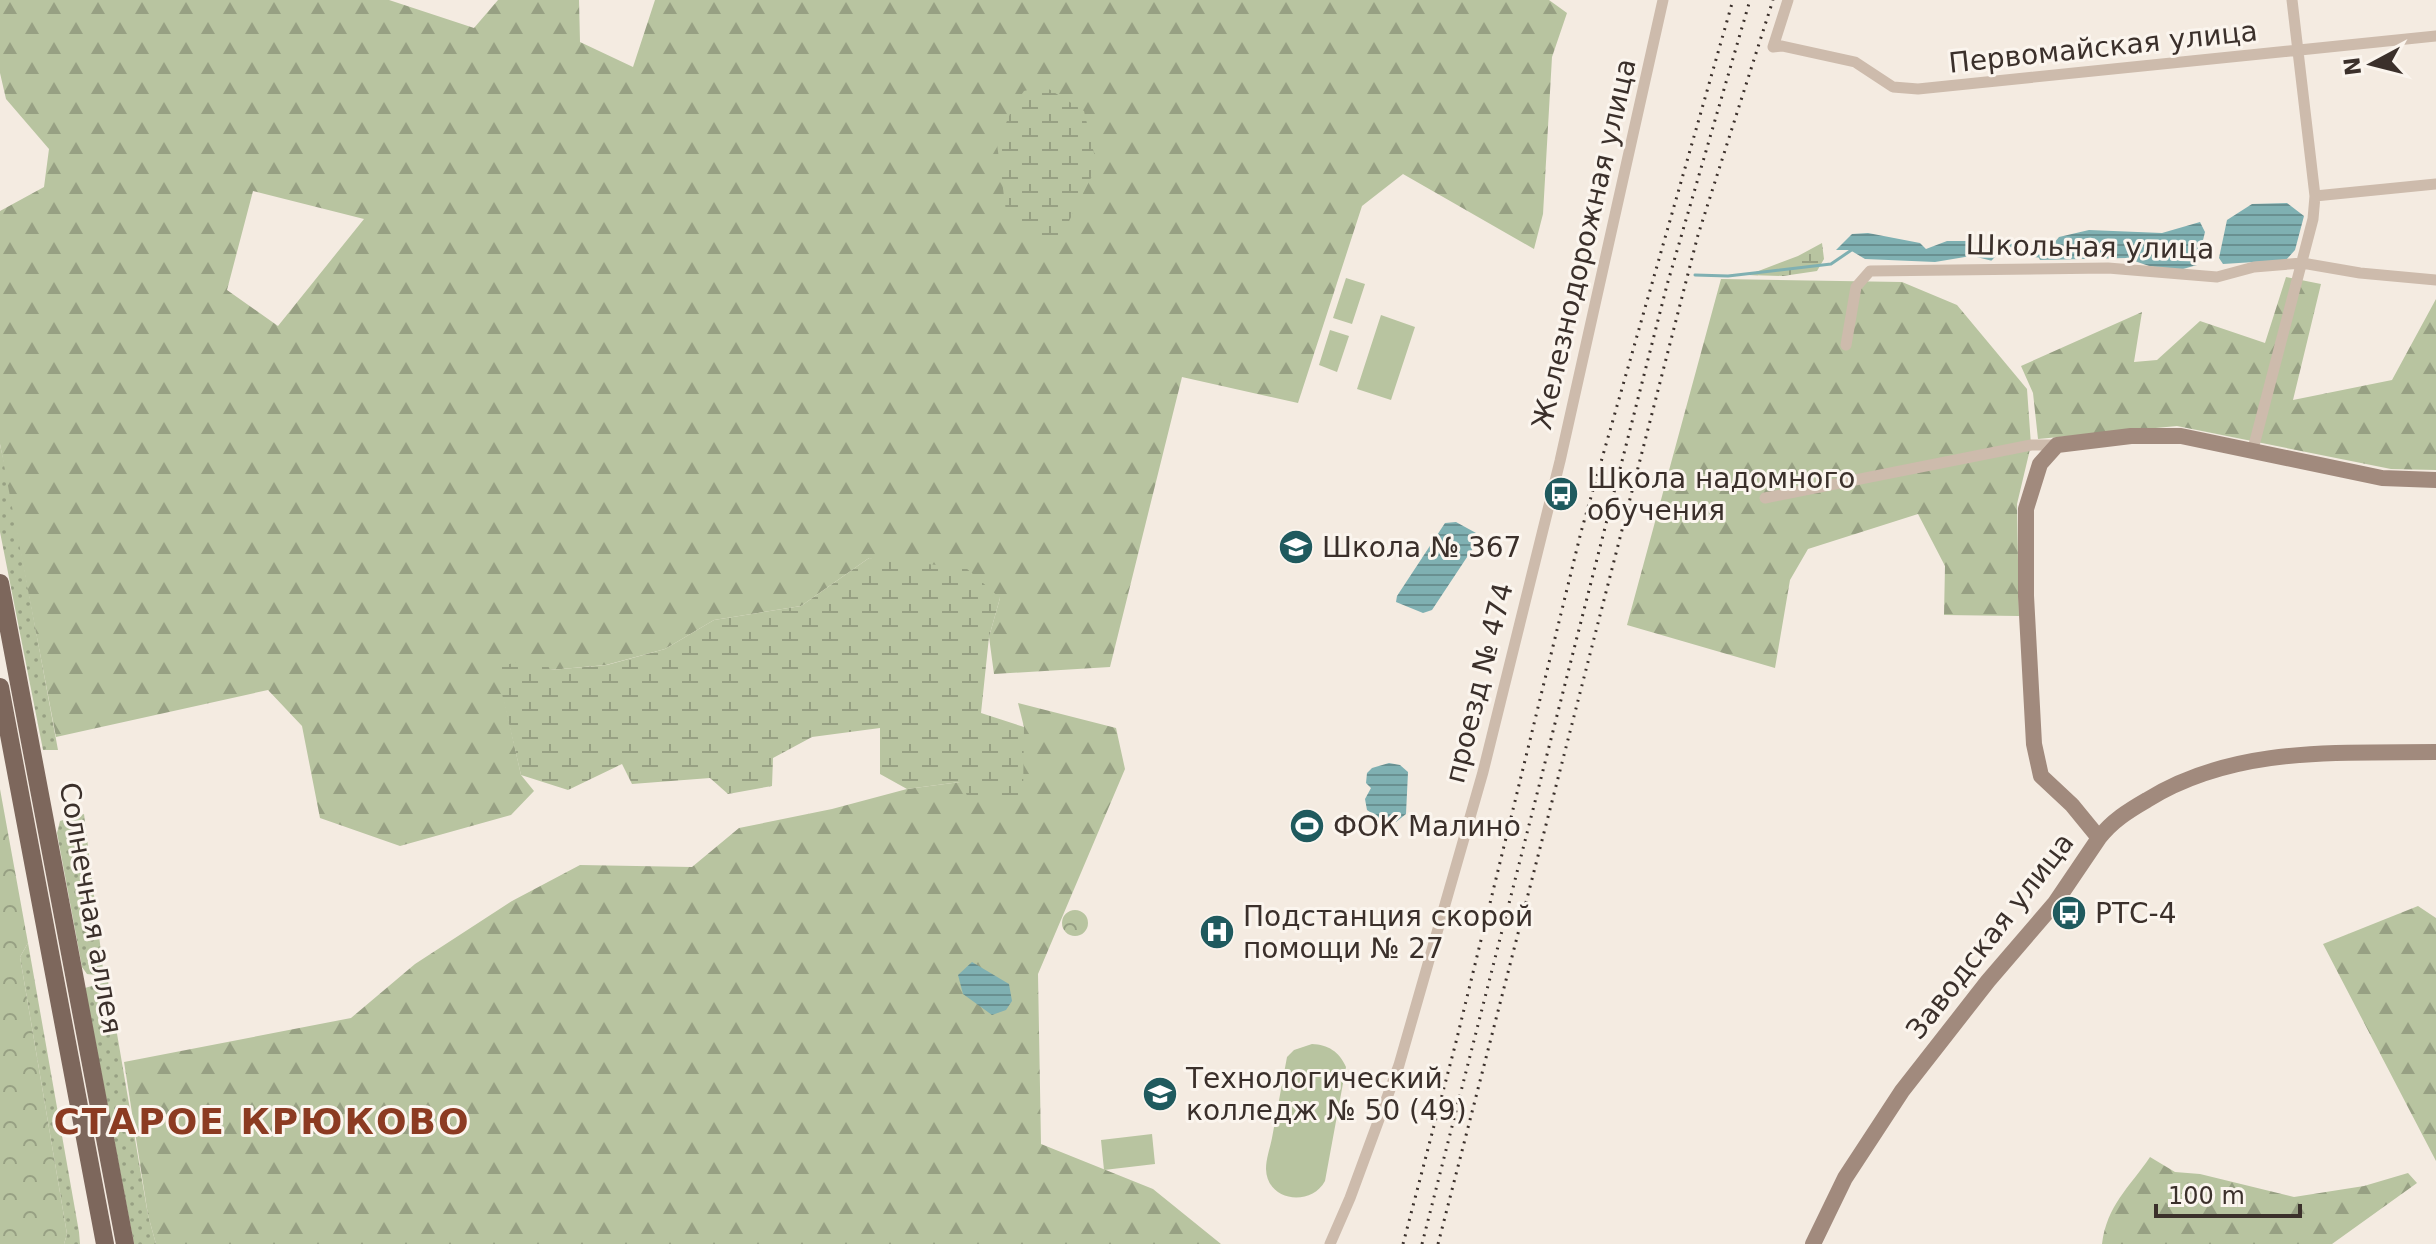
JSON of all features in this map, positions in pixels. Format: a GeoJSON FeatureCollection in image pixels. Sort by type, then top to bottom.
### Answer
{"type":"FeatureCollection","features":[{"type":"Feature","properties":{"kind":"main road","name":"Солнечная аллея"},"geometry":{"type":"LineString","coordinates":[[0,583],[125,1244]]}},
{"type":"Feature","properties":{"kind":"main road","name":"Солнечная аллея"},"geometry":{"type":"LineString","coordinates":[[0,687],[105,1244]]}},
{"type":"Feature","properties":{"kind":"street","name":"Железнодорожная улица"},"geometry":{"type":"LineString","coordinates":[[1550,498],[1663,0]]}},
{"type":"Feature","properties":{"kind":"street","name":"Первомайская улица"},"geometry":{"type":"LineString","coordinates":[[1788,0],[1773,47],[1782,46],[1855,62],[1893,87],[1918,89],[2436,36]]}},
{"type":"Feature","properties":{"kind":"street"},"geometry":{"type":"LineString","coordinates":[[2253,449],[2313,219],[2315,196],[2292,0]]}},
{"type":"Feature","properties":{"kind":"street"},"geometry":{"type":"LineString","coordinates":[[2315,196],[2436,184]]}},
{"type":"Feature","properties":{"kind":"street","name":"Школьная улица"},"geometry":{"type":"LineString","coordinates":[[1846,345],[1856,287],[1870,271],[2108,268],[2217,277],[2254,267],[2302,263],[2360,273],[2436,280]]}},
{"type":"Feature","properties":{"kind":"street"},"geometry":{"type":"LineString","coordinates":[[1765,498],[2031,445],[2131,436],[2181,436],[2382,478],[2436,480]]}},
{"type":"Feature","properties":{"kind":"street","name":"Заводская улица"},"geometry":{"type":"LineString","coordinates":[[1813,1244],[1845,1178],[1902,1091],[1988,981],[2055,903],[2099,838],[2072,805],[2041,776],[2034,744],[2026,596],[2026,509],[2040,464],[2057,445]]}},
{"type":"Feature","properties":{"kind":"street","name":"проезд № 474"},"geometry":{"type":"LineString","coordinates":[[1330,1244],[1402,1057],[1483,772],[1550,498]]}},
{"type":"Feature","properties":{"kind":"street"},"geometry":{"type":"LineString","coordinates":[[2099,838],[2110,824],[2165,789],[2229,764],[2270,757],[2436,752]]}},
{"type":"Feature","properties":{"kind":"green space"},"geometry":{"type":"Polygon","coordinates":[[[0,0],[389,0],[474,28],[498,0],[579,0],[580,42],[633,67],[655,0],[1549,0],[1567,13],[1552,57],[1543,214],[1534,249],[1403,174],[1362,206],[1298,403],[1182,377],[1110,667],[994,674],[989,637],[1000,598],[869,558],[801,606],[714,620],[665,649],[606,665],[550,670],[497,668],[521,775],[534,791],[511,815],[400,846],[320,818],[302,726],[268,690],[56,737],[0,444],[0,211],[44,187],[49,149],[6,99],[0,73],[0,0]],[[253,191],[227,290],[278,326],[364,219],[253,191]]]}},
{"type":"Feature","properties":{"kind":"green space"},"geometry":{"type":"Polygon","coordinates":[[[1044,86],[1084,111],[1097,166],[1062,235],[1022,240],[1006,211],[997,144],[1013,107],[1024,91],[1044,86]]]}},
{"type":"Feature","properties":{"kind":"green space"},"geometry":{"type":"Polygon","coordinates":[[[1822,243],[1824,259],[1817,271],[1783,276],[1748,275],[1798,256],[1822,243]]]}},
{"type":"Feature","properties":{"kind":"green space"},"geometry":{"type":"Polygon","coordinates":[[[2286,277],[2321,284],[2293,400],[2392,380],[2436,299],[2436,470],[2391,469],[2177,426],[2038,439],[2033,393],[2021,366],[2142,312],[2134,362],[2157,360],[2200,321],[2265,343],[2286,277]]]}},
{"type":"Feature","properties":{"kind":"green space"},"geometry":{"type":"Polygon","coordinates":[[[1346,278],[1365,284],[1352,324],[1333,318],[1346,278]]]}},
{"type":"Feature","properties":{"kind":"green space"},"geometry":{"type":"Polygon","coordinates":[[[1721,279],[1902,282],[1957,305],[2027,389],[2031,445],[2017,504],[2019,616],[1944,615],[1945,566],[1918,514],[1808,549],[1790,580],[1775,668],[1627,625],[1721,279]]]}},
{"type":"Feature","properties":{"kind":"green space"},"geometry":{"type":"Polygon","coordinates":[[[1381,315],[1415,327],[1391,400],[1357,389],[1381,315]]]}},
{"type":"Feature","properties":{"kind":"green space"},"geometry":{"type":"Polygon","coordinates":[[[1330,330],[1349,336],[1337,372],[1319,365],[1330,330]]]}},
{"type":"Feature","properties":{"kind":"green space"},"geometry":{"type":"Polygon","coordinates":[[[0,445],[58,750],[43,750],[0,532],[0,445]]]}},
{"type":"Feature","properties":{"kind":"green space"},"geometry":{"type":"Polygon","coordinates":[[[869,558],[966,568],[1000,598],[989,637],[981,713],[1024,727],[1023,797],[970,801],[960,782],[907,789],[880,774],[880,728],[812,737],[773,758],[772,786],[728,794],[710,778],[632,784],[622,764],[568,790],[521,775],[496,668],[543,654],[550,670],[607,665],[665,649],[714,620],[801,606],[869,558]]]}},
{"type":"Feature","properties":{"kind":"green space"},"geometry":{"type":"Polygon","coordinates":[[[1018,703],[1116,728],[1125,769],[1038,974],[1041,1144],[1153,1189],[1221,1244],[156,1244],[148,1215],[124,1062],[351,1018],[415,964],[512,901],[580,865],[692,867],[739,828],[832,809],[907,789],[960,782],[1024,727],[1018,703]]]}},
{"type":"Feature","properties":{"kind":"green space"},"geometry":{"type":"Polygon","coordinates":[[[0,789],[28,943],[20,957],[67,1234],[64,1244],[0,1244],[0,789]]]}},
{"type":"Feature","properties":{"kind":"green space"},"geometry":{"type":"Polygon","coordinates":[[[84,814],[104,976],[87,974],[82,967],[57,833],[60,821],[84,814]]]}},
{"type":"Feature","properties":{"kind":"green space"},"geometry":{"type":"Polygon","coordinates":[[[2418,906],[2436,918],[2436,1161],[2323,944],[2418,906]]]}},
{"type":"Feature","properties":{"kind":"green space"},"geometry":{"type":"Polygon","coordinates":[[[1075,910],[1084,914],[1088,923],[1084,932],[1075,936],[1066,932],[1062,923],[1066,914],[1075,910]]]}},
{"type":"Feature","properties":{"kind":"green space"},"geometry":{"type":"Polygon","coordinates":[[[28,943],[80,1244],[64,1244],[67,1234],[20,957],[28,943]]]}},
{"type":"Feature","properties":{"kind":"green space"},"geometry":{"type":"Polygon","coordinates":[[[108,981],[148,1215],[156,1244],[134,1244],[85,988],[108,981]]]}},
{"type":"Feature","properties":{"kind":"green space"},"geometry":{"type":"Polygon","coordinates":[[[1312,1044],[1332,1050],[1346,1067],[1325,1181],[1310,1195],[1291,1197],[1281,1194],[1268,1180],[1267,1161],[1287,1057],[1294,1050],[1312,1044]]]}},
{"type":"Feature","properties":{"kind":"green space"},"geometry":{"type":"Polygon","coordinates":[[[1152,1134],[1155,1164],[1104,1170],[1101,1140],[1152,1134]]]}},
{"type":"Feature","properties":{"kind":"green space"},"geometry":{"type":"Polygon","coordinates":[[[2150,1157],[2175,1172],[2200,1174],[2294,1197],[2364,1186],[2408,1173],[2417,1183],[2332,1244],[2102,1244],[2114,1208],[2150,1157]]]}},
{"type":"Feature","properties":{"kind":"water"},"geometry":{"type":"Polygon","coordinates":[[[2287,203],[2304,216],[2295,250],[2286,260],[2223,264],[2219,258],[2227,220],[2252,204],[2287,203]]]}},
{"type":"Feature","properties":{"kind":"water"},"geometry":{"type":"Polygon","coordinates":[[[2200,222],[2205,232],[2197,265],[2176,271],[2126,258],[2040,260],[2038,256],[2046,253],[2059,237],[2089,230],[2162,233],[2200,222]]]}},
{"type":"Feature","properties":{"kind":"water"},"geometry":{"type":"Polygon","coordinates":[[[1868,233],[1920,243],[1926,249],[1947,241],[1969,241],[1971,256],[1935,262],[1865,259],[1850,250],[1836,250],[1852,234],[1868,233]]]}},
{"type":"Feature","properties":{"kind":"water"},"geometry":{"type":"Polygon","coordinates":[[[1456,522],[1476,533],[1477,542],[1432,610],[1423,613],[1396,602],[1445,523],[1456,522]]]}},
{"type":"Feature","properties":{"kind":"water"},"geometry":{"type":"Polygon","coordinates":[[[1389,763],[1400,765],[1408,772],[1406,814],[1396,822],[1379,818],[1367,810],[1365,799],[1371,788],[1366,783],[1367,773],[1372,768],[1389,763]]]}},
{"type":"Feature","properties":{"kind":"water"},"geometry":{"type":"Polygon","coordinates":[[[972,962],[1009,984],[1012,1001],[1006,1010],[992,1015],[963,994],[958,975],[972,962]]]}},
{"type":"Feature","properties":{"kind":"waterway"},"geometry":{"type":"LineString","coordinates":[[1967,253],[1991,259],[2006,242],[2026,255],[2039,256]]}},
{"type":"Feature","properties":{"kind":"waterway"},"geometry":{"type":"LineString","coordinates":[[1695,275],[1728,276],[1831,264],[1853,249]]}},
{"type":"Feature","properties":{"kind":"railway"},"geometry":{"type":"LineString","coordinates":[[1403,1244],[1456,1042],[1581,532],[1733,0]]}},
{"type":"Feature","properties":{"kind":"railway"},"geometry":{"type":"LineString","coordinates":[[1422,1244],[1667,285],[1750,0]]}},
{"type":"Feature","properties":{"kind":"railway"},"geometry":{"type":"LineString","coordinates":[[1438,1244],[1698,235],[1773,0]]}},
{"type":"Feature","properties":{"kind":"place","name":"Школа надомного обучения"},"geometry":{"type":"Point","coordinates":[1561,494]}},
{"type":"Feature","properties":{"kind":"place","name":"Школа № 367"},"geometry":{"type":"Point","coordinates":[1296,547]}},
{"type":"Feature","properties":{"kind":"place","name":"ФОК Малино"},"geometry":{"type":"Point","coordinates":[1307,826]}},
{"type":"Feature","properties":{"kind":"place","name":"РТС-4"},"geometry":{"type":"Point","coordinates":[2069,913]}},
{"type":"Feature","properties":{"kind":"place","name":"Подстанция скорой помощи № 27"},"geometry":{"type":"Point","coordinates":[1217,932]}},
{"type":"Feature","properties":{"kind":"place","name":"Технологический колледж № 50 (49)"},"geometry":{"type":"Point","coordinates":[1160,1094]}},
{"type":"Feature","properties":{"kind":"district","name":"СТАРОЕ КРЮКОВО"},"geometry":{"type":"Point","coordinates":[262,1121]}}]}
